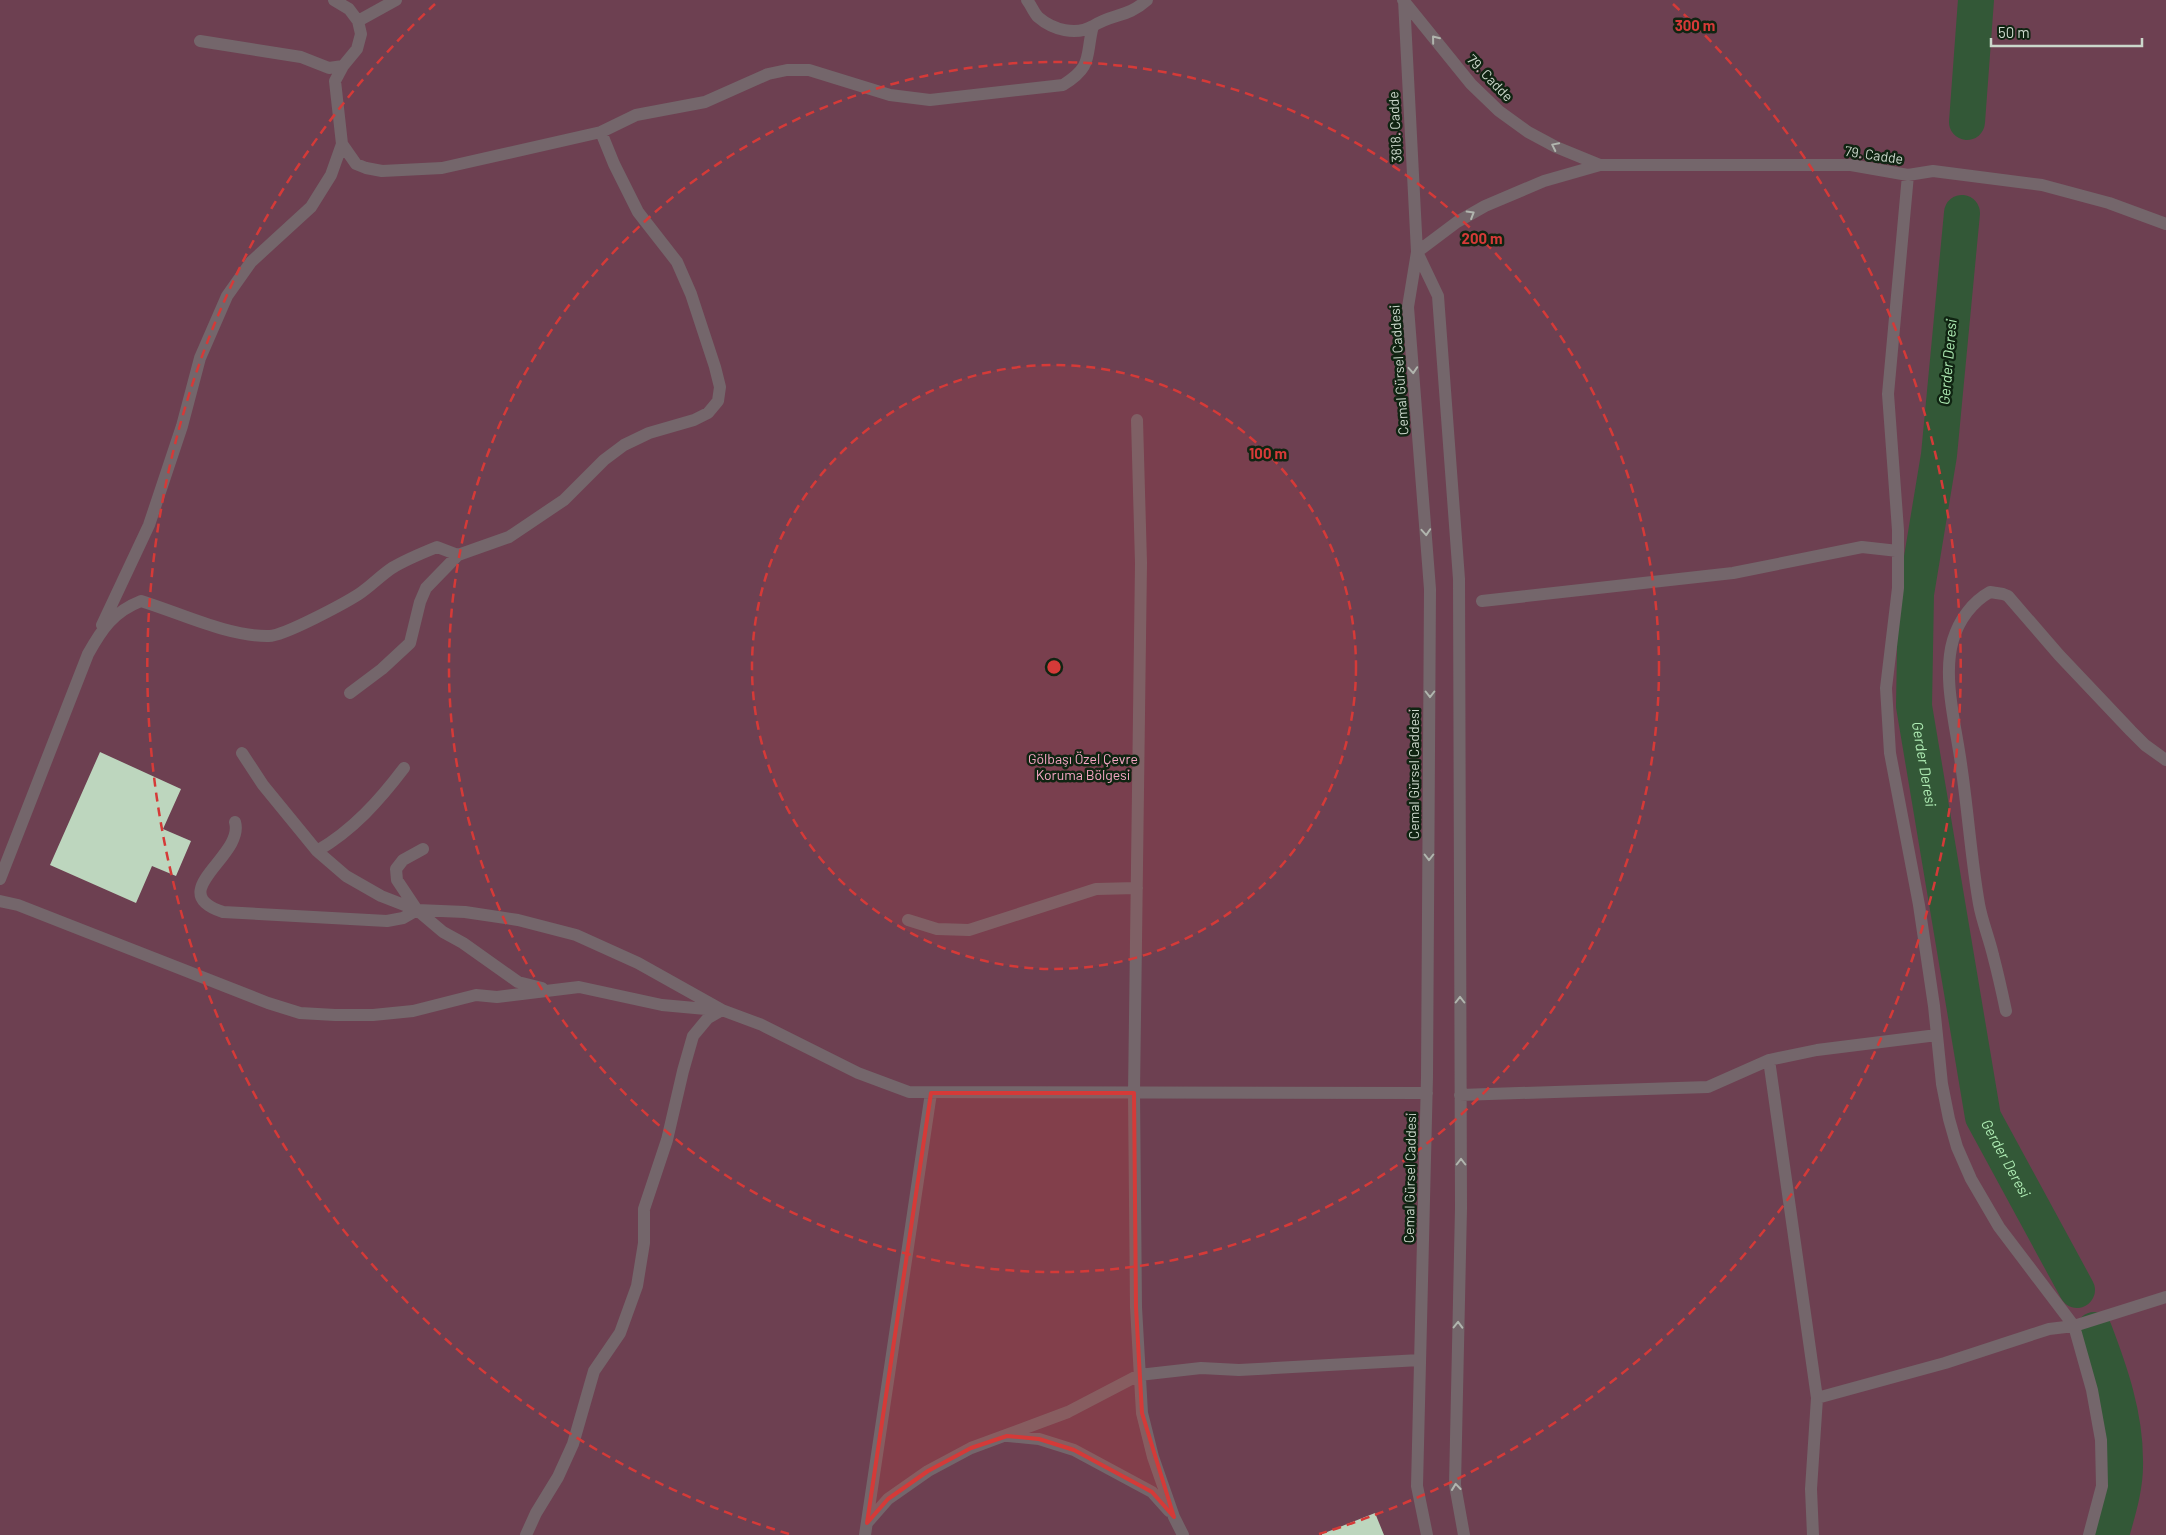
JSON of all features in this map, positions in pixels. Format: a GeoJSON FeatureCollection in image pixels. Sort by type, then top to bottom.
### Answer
{"type":"FeatureCollection","features":[{"type":"Feature","properties":{"kind":"street"},"geometry":{"type":"LineString","coordinates":[[0,879],[88,654],[149,524],[182,426],[200,358],[227,296],[251,262],[311,207],[331,175],[342,144],[335,82],[357,49],[361,34],[358,21],[349,10],[334,0]]}},
{"type":"Feature","properties":{"kind":"street"},"geometry":{"type":"LineString","coordinates":[[358,21],[396,0]]}},
{"type":"Feature","properties":{"kind":"street"},"geometry":{"type":"LineString","coordinates":[[1028,0],[1038,16],[1054,27],[1074,32],[1084,31],[1105,18],[1118,17],[1133,12],[1148,0]]}},
{"type":"Feature","properties":{"kind":"street","name":"79. Cadde"},"geometry":{"type":"LineString","coordinates":[[1404,0],[1472,84],[1499,111],[1528,132],[1556,147],[1600,165]]}},
{"type":"Feature","properties":{"kind":"street","name":"3818. Cadde"},"geometry":{"type":"LineString","coordinates":[[1404,0],[1417,252]]}},
{"type":"Feature","properties":{"kind":"street"},"geometry":{"type":"LineString","coordinates":[[342,144],[356,164],[366,168],[382,171],[416,171],[442,168],[601,132],[636,114],[705,102],[768,74],[787,70],[809,70],[890,95],[930,100],[1063,85],[1078,76],[1085,66],[1093,26]]}},
{"type":"Feature","properties":{"kind":"street"},"geometry":{"type":"LineString","coordinates":[[200,41],[301,56],[329,68],[344,66]]}},
{"type":"Feature","properties":{"kind":"street"},"geometry":{"type":"LineString","coordinates":[[350,693],[382,669],[410,643],[420,602],[426,588],[458,555],[509,538],[564,500],[604,460],[624,445],[649,434],[694,420],[708,413],[718,401],[720,387],[715,367],[691,294],[676,262],[638,212],[614,164],[601,132]]}},
{"type":"Feature","properties":{"kind":"street","name":"79. Cadde"},"geometry":{"type":"LineString","coordinates":[[1417,252],[1457,222],[1485,206],[1537,184],[1600,165],[1851,165],[1908,174],[1933,171],[2042,185],[2109,203],[2166,224]]}},
{"type":"Feature","properties":{"kind":"street"},"geometry":{"type":"LineString","coordinates":[[1908,174],[1888,394],[1896,481],[1898,551],[1898,588],[1886,688],[1890,754],[1919,906],[1949,1119],[1971,1179],[1999,1227],[2074,1326],[2092,1390],[2101,1440],[2102,1486],[2089,1535]]}},
{"type":"Feature","properties":{"kind":"street"},"geometry":{"type":"LineString","coordinates":[[1417,252],[1438,296],[1459,579],[1461,1208],[1455,1485],[1464,1535]]}},
{"type":"Feature","properties":{"kind":"street","name":"Cemal Gürsel Caddesi"},"geometry":{"type":"LineString","coordinates":[[1417,252],[1408,307],[1430,589],[1427,1093],[1417,1486],[1427,1535]]}},
{"type":"Feature","properties":{"kind":"street"},"geometry":{"type":"LineString","coordinates":[[1138,420],[1141,563],[1134,1093],[1138,1375],[1142,1413],[1153,1457],[1174,1517],[1183,1535]]}},
{"type":"Feature","properties":{"kind":"street"},"geometry":{"type":"LineString","coordinates":[[1482,601],[1724,574],[1862,547],[1898,551]]}},
{"type":"Feature","properties":{"kind":"street"},"geometry":{"type":"LineString","coordinates":[[88,654],[110,621],[125,608],[141,602],[195,621],[248,634],[272,636],[300,625],[359,594],[391,569],[411,558],[437,548],[458,555]]}},
{"type":"Feature","properties":{"kind":"street"},"geometry":{"type":"LineString","coordinates":[[2006,1011],[1979,904],[1970,820],[1954,718],[1950,678],[1954,639],[1961,622],[1974,604],[1990,592],[2008,596],[2059,656],[2131,731],[2145,745],[2166,760]]}},
{"type":"Feature","properties":{"kind":"street"},"geometry":{"type":"LineString","coordinates":[[242,753],[263,785],[317,851],[346,876],[380,896],[417,910],[465,912],[509,919],[576,935],[638,963],[722,1010],[762,1025],[858,1073],[909,1092],[1427,1093]]}},
{"type":"Feature","properties":{"kind":"street"},"geometry":{"type":"LineString","coordinates":[[317,851],[335,841],[374,807],[404,768]]}},
{"type":"Feature","properties":{"kind":"street"},"geometry":{"type":"LineString","coordinates":[[235,822],[236,829],[222,860],[201,885],[200,894],[202,900],[209,907],[223,912],[387,921],[403,918],[417,910]]}},
{"type":"Feature","properties":{"kind":"street"},"geometry":{"type":"LineString","coordinates":[[422,849],[403,860],[396,870],[397,880],[417,910],[443,932],[463,943],[518,982],[532,987],[552,989]]}},
{"type":"Feature","properties":{"kind":"street"},"geometry":{"type":"LineString","coordinates":[[908,920],[937,928],[969,930],[1096,889],[1137,888]]}},
{"type":"Feature","properties":{"kind":"street"},"geometry":{"type":"LineString","coordinates":[[0,902],[18,905],[268,1004],[300,1013],[335,1015],[397,1012],[422,1009],[476,996],[497,997],[580,987],[662,1005],[722,1010]]}},
{"type":"Feature","properties":{"kind":"street"},"geometry":{"type":"LineString","coordinates":[[526,1535],[573,1444],[594,1371],[620,1333],[637,1286],[644,1243],[644,1210],[667,1140],[693,1036],[708,1018],[722,1010]]}},
{"type":"Feature","properties":{"kind":"street"},"geometry":{"type":"LineString","coordinates":[[1460,1095],[1708,1088],[1769,1060],[1817,1050],[1937,1035]]}},
{"type":"Feature","properties":{"kind":"street"},"geometry":{"type":"LineString","coordinates":[[1769,1060],[1817,1398],[1811,1489],[1813,1535]]}},
{"type":"Feature","properties":{"kind":"street"},"geometry":{"type":"LineString","coordinates":[[866,1529],[932,1093]]}},
{"type":"Feature","properties":{"kind":"street"},"geometry":{"type":"LineString","coordinates":[[1817,1398],[1945,1363],[2049,1329],[2074,1326],[2166,1297]]}},
{"type":"Feature","properties":{"kind":"street"},"geometry":{"type":"LineString","coordinates":[[866,1529],[888,1498],[928,1471],[972,1448],[1068,1412],[1138,1375],[1201,1368],[1238,1370],[1420,1360]]}},
{"type":"Feature","properties":{"kind":"street"},"geometry":{"type":"LineString","coordinates":[[1007,1436],[1039,1439],[1074,1450],[1152,1492],[1174,1517]]}},
{"type":"Feature","properties":{"kind":"highlighted area"},"geometry":{"type":"Polygon","coordinates":[[[931,1093],[1134,1093],[1136,1307],[1142,1413],[1174,1517],[1152,1492],[1074,1450],[1039,1439],[1007,1436],[971,1448],[928,1471],[888,1499],[867,1523],[931,1093]]]}},
{"type":"Feature","properties":{"kind":"green space","name":"Gölbaşı Özel Çevre Koruma Bölgesi"},"geometry":{"type":"Polygon","coordinates":[[[0,0],[2166,0],[2166,1535],[0,1535],[0,0]]]}},
{"type":"Feature","properties":{"kind":"building"},"geometry":{"type":"Polygon","coordinates":[[[100,752],[181,789],[163,829],[191,841],[176,876],[152,866],[136,903],[50,865],[100,752]]]}},
{"type":"Feature","properties":{"kind":"building"},"geometry":{"type":"Polygon","coordinates":[[[1375,1513],[1384,1535],[1322,1535],[1322,1534],[1375,1513]]]}},
{"type":"Feature","properties":{"kind":"waterway","name":"Gerder Deresi"},"geometry":{"type":"LineString","coordinates":[[1967,122],[1976,0]]}},
{"type":"Feature","properties":{"kind":"waterway","name":"Gerder Deresi"},"geometry":{"type":"LineString","coordinates":[[1962,213],[1939,455],[1916,594],[1914,706],[1983,1117],[2077,1290]]}},
{"type":"Feature","properties":{"kind":"waterway","name":"Gerder Deresi"},"geometry":{"type":"LineString","coordinates":[[2094,1330],[2116,1394],[2124,1443],[2125,1469],[2123,1488],[2111,1535]]}}]}
